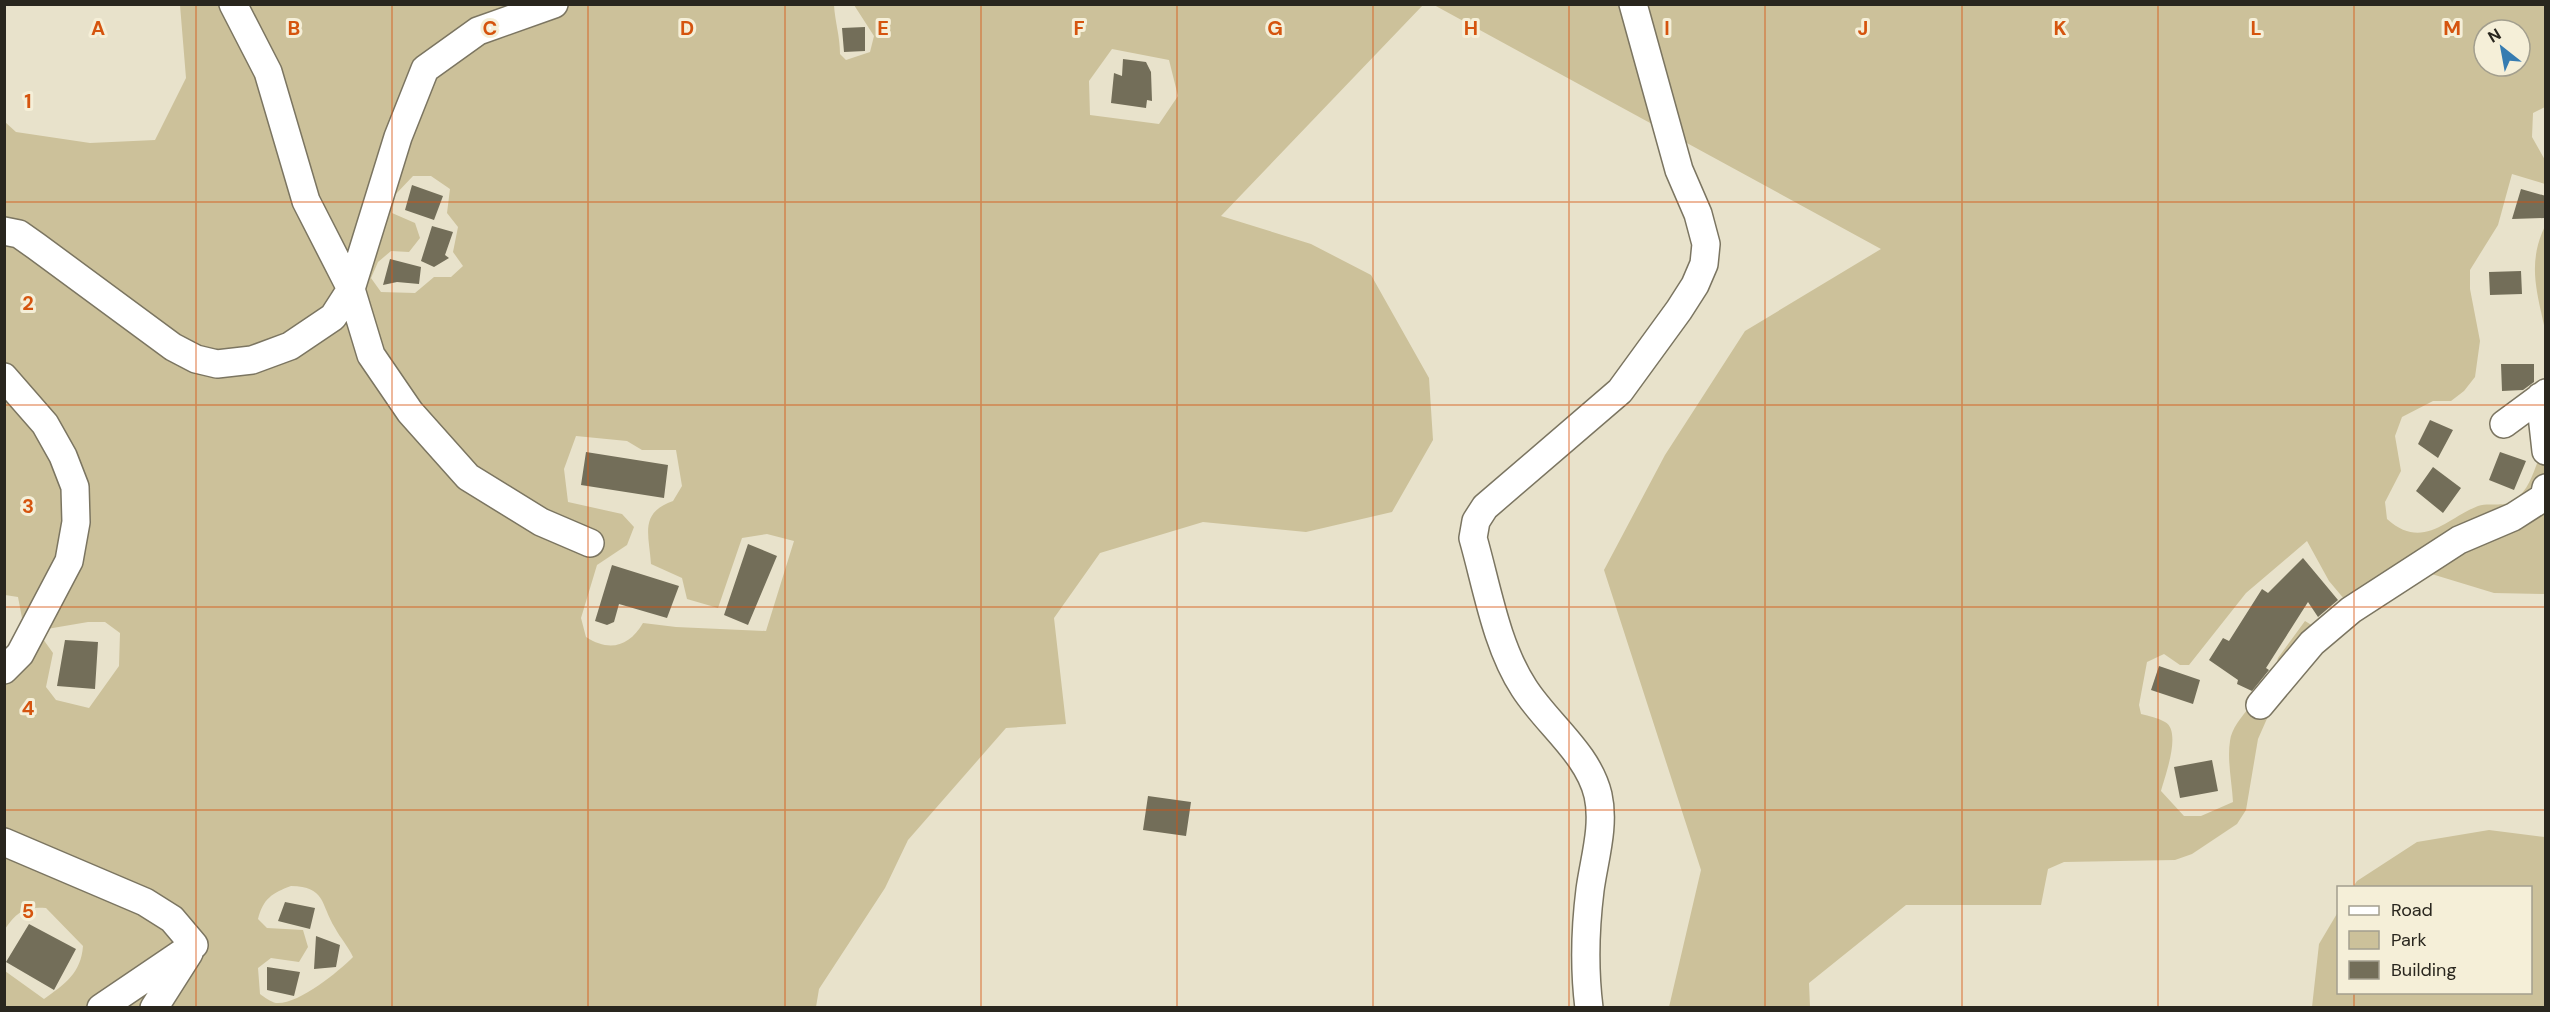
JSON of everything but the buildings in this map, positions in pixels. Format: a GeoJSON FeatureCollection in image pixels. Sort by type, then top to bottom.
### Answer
{"type":"FeatureCollection","features":[{"type":"Feature","properties":{"kind":"street"},"geometry":{"type":"LineString","coordinates":[[233,4],[268,72],[306,201],[351,289],[371,355],[410,412],[468,477],[541,522],[590,543]]}},
{"type":"Feature","properties":{"kind":"street"},"geometry":{"type":"LineString","coordinates":[[4,231],[19,234],[173,347],[196,360],[217,364],[252,360],[290,346],[333,317],[351,289],[398,137],[424,69],[478,31],[554,4]]}},
{"type":"Feature","properties":{"kind":"street"},"geometry":{"type":"LineString","coordinates":[[1588,1007],[1585,935],[1600,826],[1599,797],[1593,778],[1586,766],[1533,701],[1511,663],[1473,538],[1476,521],[1485,507],[1620,391],[1679,310],[1695,285],[1704,264],[1706,244],[1698,214],[1679,170],[1634,4]]}},
{"type":"Feature","properties":{"kind":"street"},"geometry":{"type":"LineString","coordinates":[[4,377],[45,423],[63,456],[75,487],[76,522],[69,561],[20,654],[4,670]]}},
{"type":"Feature","properties":{"kind":"street"},"geometry":{"type":"LineString","coordinates":[[2504,424],[2543,395]]}},
{"type":"Feature","properties":{"kind":"street"},"geometry":{"type":"LineString","coordinates":[[2543,395],[2546,451]]}},
{"type":"Feature","properties":{"kind":"street"},"geometry":{"type":"LineString","coordinates":[[2260,705],[2312,643],[2351,610],[2459,540],[2513,518],[2544,497],[2546,488]]}},
{"type":"Feature","properties":{"kind":"street"},"geometry":{"type":"LineString","coordinates":[[4,842],[146,902],[172,919],[194,945]]}},
{"type":"Feature","properties":{"kind":"street"},"geometry":{"type":"LineString","coordinates":[[101,1008],[194,945]]}},
{"type":"Feature","properties":{"kind":"street"},"geometry":{"type":"LineString","coordinates":[[154,1008],[194,945]]}},
{"type":"Feature","properties":{"kind":"green space"},"geometry":{"type":"Polygon","coordinates":[[[180,5],[834,5],[840,54],[846,60],[870,52],[874,36],[854,5],[1423,5],[1221,216],[1311,244],[1371,275],[1429,378],[1433,440],[1392,512],[1306,532],[1203,522],[1100,553],[1054,618],[1066,724],[1006,728],[908,840],[885,888],[819,989],[816,1007],[5,1007],[5,971],[44,999],[71,977],[79,964],[83,946],[46,908],[22,911],[5,929],[5,657],[43,639],[53,653],[46,687],[56,700],[89,708],[119,666],[120,633],[105,622],[88,622],[35,631],[22,618],[18,597],[5,595],[5,122],[16,132],[90,143],[155,140],[186,78],[180,5]],[[1112,49],[1089,81],[1090,115],[1159,124],[1178,96],[1169,60],[1112,49]],[[413,176],[395,195],[392,213],[415,223],[420,238],[409,252],[391,251],[378,262],[371,278],[381,292],[415,293],[434,277],[451,277],[463,266],[453,252],[458,227],[447,213],[450,189],[431,176],[413,176]],[[576,436],[564,469],[568,502],[622,514],[634,527],[627,545],[597,565],[581,618],[586,637],[603,645],[618,645],[631,637],[643,623],[676,627],[766,631],[794,541],[767,534],[742,538],[718,608],[687,599],[682,578],[651,564],[648,534],[648,526],[655,512],[673,501],[682,486],[676,450],[642,450],[627,441],[576,436]],[[291,886],[274,894],[266,902],[258,919],[267,928],[303,930],[308,947],[299,962],[271,958],[258,968],[260,994],[276,1003],[295,999],[306,993],[328,979],[353,957],[316,893],[302,887],[291,886]]]}},
{"type":"Feature","properties":{"kind":"green space"},"geometry":{"type":"Polygon","coordinates":[[[1434,5],[2545,5],[2545,107],[2533,113],[2532,137],[2545,160],[2545,184],[2512,174],[2498,225],[2470,270],[2470,289],[2480,341],[2475,377],[2464,391],[2451,401],[2433,401],[2402,417],[2395,436],[2401,471],[2385,502],[2387,519],[2400,528],[2412,532],[2423,532],[2434,529],[2478,506],[2505,504],[2514,500],[2526,488],[2538,461],[2545,460],[2545,594],[2494,593],[2425,572],[2344,625],[2273,705],[2258,739],[2246,810],[2237,824],[2192,854],[2175,860],[2064,862],[2048,869],[2041,905],[1906,905],[1809,983],[1810,1007],[1669,1007],[1701,870],[1604,570],[1665,455],[1745,331],[1881,249],[1434,5]],[[2307,541],[2246,593],[2189,665],[2180,665],[2164,654],[2147,662],[2139,705],[2141,714],[2165,722],[2170,727],[2171,754],[2161,791],[2184,816],[2201,816],[2233,802],[2229,748],[2238,723],[2282,670],[2276,665],[2278,658],[2305,621],[2323,632],[2350,606],[2329,581],[2307,541]]]}},
{"type":"Feature","properties":{"kind":"green space"},"geometry":{"type":"Polygon","coordinates":[[[2545,226],[2545,330],[2535,278],[2535,265],[2536,253],[2545,226]]]}},
{"type":"Feature","properties":{"kind":"green space"},"geometry":{"type":"Polygon","coordinates":[[[2489,830],[2545,837],[2545,1007],[2312,1007],[2319,944],[2337,914],[2337,994],[2532,994],[2532,886],[2354,886],[2357,881],[2417,842],[2489,830]]]}}]}
